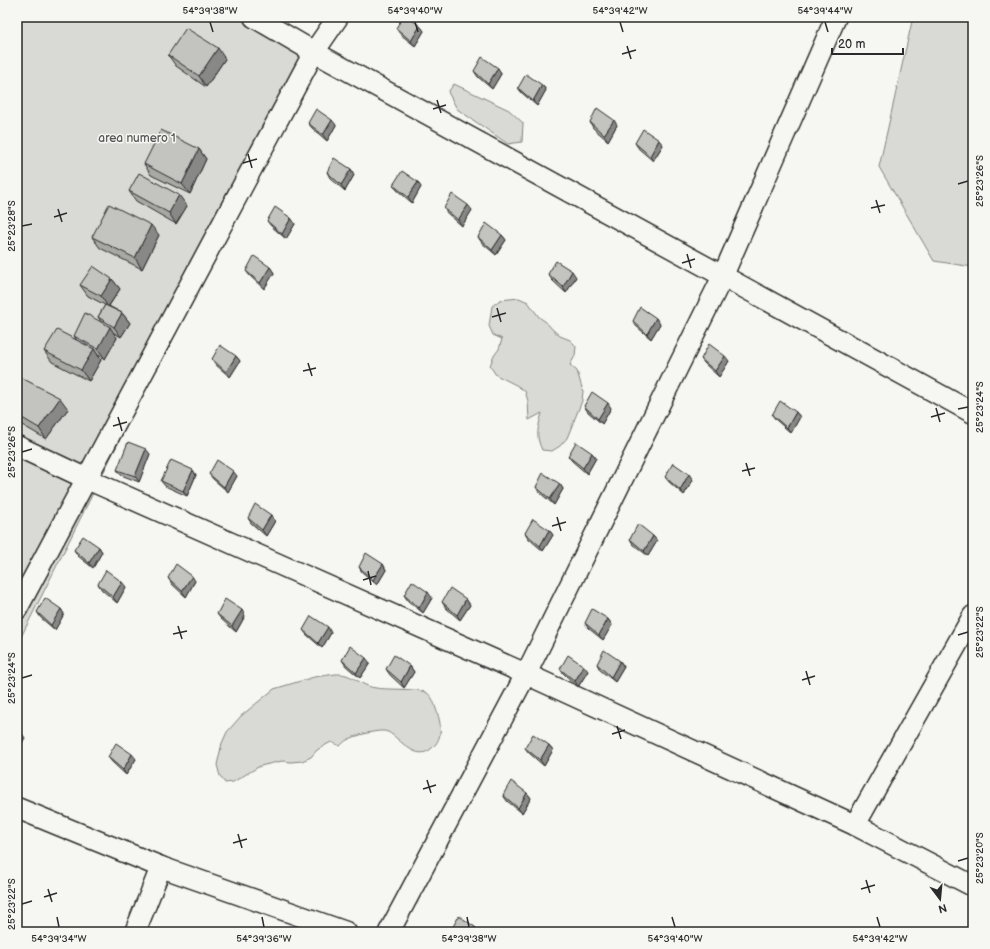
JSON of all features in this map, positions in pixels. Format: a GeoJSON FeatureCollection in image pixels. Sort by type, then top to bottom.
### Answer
{"type":"FeatureCollection","features":[{"type":"Feature","properties":{"kind":"street"},"geometry":{"type":"LineString","coordinates":[[254,17],[314,52],[973,413]]}},
{"type":"Feature","properties":{"kind":"street"},"geometry":{"type":"LineString","coordinates":[[17,608],[314,52],[338,17]]}},
{"type":"Feature","properties":{"kind":"street"},"geometry":{"type":"LineString","coordinates":[[389,932],[526,674],[723,275],[836,17]]}},
{"type":"Feature","properties":{"kind":"street"},"geometry":{"type":"LineString","coordinates":[[17,446],[87,479],[526,674],[855,825],[973,886]]}},
{"type":"Feature","properties":{"kind":"street"},"geometry":{"type":"LineString","coordinates":[[855,825],[973,616]]}},
{"type":"Feature","properties":{"kind":"street"},"geometry":{"type":"LineString","coordinates":[[17,808],[161,867],[346,932]]}},
{"type":"Feature","properties":{"kind":"street"},"geometry":{"type":"LineString","coordinates":[[135,932],[161,867]]}},
{"type":"Feature","properties":{"kind":"green space","name":"area numero 1"},"geometry":{"type":"Polygon","coordinates":[[[17,17],[254,17],[314,52],[17,645],[17,17]]]}},
{"type":"Feature","properties":{"kind":"green space"},"geometry":{"type":"Polygon","coordinates":[[[913,17],[973,17],[973,267],[934,261],[879,167],[913,17]]]}},
{"type":"Feature","properties":{"kind":"green space"},"geometry":{"type":"Polygon","coordinates":[[[454,84],[509,110],[523,123],[522,142],[508,144],[457,109],[448,92],[454,84]]]}},
{"type":"Feature","properties":{"kind":"green space"},"geometry":{"type":"Polygon","coordinates":[[[519,298],[528,302],[539,317],[552,329],[560,336],[570,340],[576,346],[575,356],[570,365],[577,371],[583,391],[582,401],[567,438],[560,446],[552,451],[542,450],[538,440],[538,427],[542,413],[529,420],[528,401],[525,391],[496,375],[490,366],[493,357],[499,349],[502,339],[493,335],[489,326],[492,306],[500,300],[519,298]]]}},
{"type":"Feature","properties":{"kind":"green space"},"geometry":{"type":"Polygon","coordinates":[[[336,674],[346,675],[364,684],[381,689],[418,690],[427,693],[433,700],[440,724],[440,735],[436,744],[426,752],[420,753],[409,748],[388,732],[374,732],[350,738],[340,746],[331,742],[317,750],[311,757],[302,761],[282,761],[260,766],[233,782],[225,783],[220,776],[217,765],[222,743],[227,732],[241,716],[274,689],[314,677],[336,674]]]}},
{"type":"Feature","properties":{"kind":"building"},"geometry":{"type":"Polygon","coordinates":[[[403,17],[408,17],[420,26],[411,41],[396,28],[403,17]]]}},
{"type":"Feature","properties":{"kind":"building"},"geometry":{"type":"Polygon","coordinates":[[[186,28],[218,48],[199,76],[168,55],[186,28]]]}},
{"type":"Feature","properties":{"kind":"building"},"geometry":{"type":"Polygon","coordinates":[[[482,57],[498,68],[488,84],[474,71],[482,57]]]}},
{"type":"Feature","properties":{"kind":"building"},"geometry":{"type":"Polygon","coordinates":[[[526,74],[542,85],[533,101],[518,88],[526,74]]]}},
{"type":"Feature","properties":{"kind":"building"},"geometry":{"type":"Polygon","coordinates":[[[597,108],[614,120],[604,135],[590,122],[597,108]]]}},
{"type":"Feature","properties":{"kind":"building"},"geometry":{"type":"Polygon","coordinates":[[[316,109],[332,120],[323,135],[308,123],[316,109]]]}},
{"type":"Feature","properties":{"kind":"building"},"geometry":{"type":"Polygon","coordinates":[[[643,129],[659,140],[650,156],[635,143],[643,129]]]}},
{"type":"Feature","properties":{"kind":"building"},"geometry":{"type":"Polygon","coordinates":[[[161,130],[199,149],[182,184],[144,164],[161,130]]]}},
{"type":"Feature","properties":{"kind":"building"},"geometry":{"type":"Polygon","coordinates":[[[334,158],[351,169],[341,185],[327,172],[334,158]]]}},
{"type":"Feature","properties":{"kind":"building"},"geometry":{"type":"Polygon","coordinates":[[[402,171],[418,182],[408,197],[393,185],[402,171]]]}},
{"type":"Feature","properties":{"kind":"building"},"geometry":{"type":"Polygon","coordinates":[[[139,173],[179,195],[169,213],[129,191],[139,173]]]}},
{"type":"Feature","properties":{"kind":"building"},"geometry":{"type":"Polygon","coordinates":[[[452,194],[468,205],[458,220],[444,208],[452,194]]]}},
{"type":"Feature","properties":{"kind":"building"},"geometry":{"type":"Polygon","coordinates":[[[109,204],[151,225],[135,258],[92,237],[109,204]]]}},
{"type":"Feature","properties":{"kind":"building"},"geometry":{"type":"Polygon","coordinates":[[[275,207],[291,218],[282,234],[267,221],[275,207]]]}},
{"type":"Feature","properties":{"kind":"building"},"geometry":{"type":"Polygon","coordinates":[[[486,223],[502,235],[492,250],[478,237],[486,223]]]}},
{"type":"Feature","properties":{"kind":"building"},"geometry":{"type":"Polygon","coordinates":[[[254,256],[270,267],[260,283],[246,271],[254,256]]]}},
{"type":"Feature","properties":{"kind":"building"},"geometry":{"type":"Polygon","coordinates":[[[556,261],[572,271],[563,287],[548,274],[556,261]]]}},
{"type":"Feature","properties":{"kind":"building"},"geometry":{"type":"Polygon","coordinates":[[[93,266],[112,279],[101,296],[80,285],[93,266]]]}},
{"type":"Feature","properties":{"kind":"building"},"geometry":{"type":"Polygon","coordinates":[[[105,305],[122,313],[114,327],[98,317],[105,305]]]}},
{"type":"Feature","properties":{"kind":"building"},"geometry":{"type":"Polygon","coordinates":[[[640,307],[656,318],[647,334],[633,321],[640,307]]]}},
{"type":"Feature","properties":{"kind":"building"},"geometry":{"type":"Polygon","coordinates":[[[85,313],[110,327],[98,349],[74,336],[85,313]]]}},
{"type":"Feature","properties":{"kind":"building"},"geometry":{"type":"Polygon","coordinates":[[[57,330],[94,349],[81,370],[44,351],[57,330]]]}},
{"type":"Feature","properties":{"kind":"building"},"geometry":{"type":"Polygon","coordinates":[[[709,344],[725,356],[715,371],[701,359],[709,344]]]}},
{"type":"Feature","properties":{"kind":"building"},"geometry":{"type":"Polygon","coordinates":[[[220,345],[236,356],[226,372],[212,359],[220,345]]]}},
{"type":"Feature","properties":{"kind":"building"},"geometry":{"type":"Polygon","coordinates":[[[18,376],[60,398],[39,428],[17,415],[18,376]]]}},
{"type":"Feature","properties":{"kind":"building"},"geometry":{"type":"Polygon","coordinates":[[[592,392],[608,403],[598,419],[584,406],[592,392]]]}},
{"type":"Feature","properties":{"kind":"building"},"geometry":{"type":"Polygon","coordinates":[[[780,401],[796,412],[787,428],[772,415],[780,401]]]}},
{"type":"Feature","properties":{"kind":"building"},"geometry":{"type":"Polygon","coordinates":[[[128,442],[146,449],[135,476],[117,470],[128,442]]]}},
{"type":"Feature","properties":{"kind":"building"},"geometry":{"type":"Polygon","coordinates":[[[576,442],[592,453],[583,468],[568,456],[576,442]]]}},
{"type":"Feature","properties":{"kind":"building"},"geometry":{"type":"Polygon","coordinates":[[[171,460],[193,470],[183,491],[161,481],[171,460]]]}},
{"type":"Feature","properties":{"kind":"building"},"geometry":{"type":"Polygon","coordinates":[[[217,460],[233,471],[224,487],[209,474],[217,460]]]}},
{"type":"Feature","properties":{"kind":"building"},"geometry":{"type":"Polygon","coordinates":[[[673,463],[689,474],[680,490],[665,477],[673,463]]]}},
{"type":"Feature","properties":{"kind":"building"},"geometry":{"type":"Polygon","coordinates":[[[543,473],[560,484],[550,499],[536,487],[543,473]]]}},
{"type":"Feature","properties":{"kind":"building"},"geometry":{"type":"Polygon","coordinates":[[[255,504],[271,515],[262,530],[248,518],[255,504]]]}},
{"type":"Feature","properties":{"kind":"building"},"geometry":{"type":"Polygon","coordinates":[[[533,519],[549,530],[540,546],[525,533],[533,519]]]}},
{"type":"Feature","properties":{"kind":"building"},"geometry":{"type":"Polygon","coordinates":[[[638,524],[653,536],[644,551],[630,539],[638,524]]]}},
{"type":"Feature","properties":{"kind":"building"},"geometry":{"type":"Polygon","coordinates":[[[83,536],[99,547],[89,563],[74,550],[83,536]]]}},
{"type":"Feature","properties":{"kind":"building"},"geometry":{"type":"Polygon","coordinates":[[[366,553],[383,564],[373,580],[359,567],[366,553]]]}},
{"type":"Feature","properties":{"kind":"building"},"geometry":{"type":"Polygon","coordinates":[[[176,564],[192,576],[182,591],[168,578],[176,564]]]}},
{"type":"Feature","properties":{"kind":"building"},"geometry":{"type":"Polygon","coordinates":[[[106,570],[122,582],[113,597],[98,584],[106,570]]]}},
{"type":"Feature","properties":{"kind":"building"},"geometry":{"type":"Polygon","coordinates":[[[412,581],[428,592],[419,608],[404,595],[412,581]]]}},
{"type":"Feature","properties":{"kind":"building"},"geometry":{"type":"Polygon","coordinates":[[[450,588],[466,599],[457,615],[442,602],[450,588]]]}},
{"type":"Feature","properties":{"kind":"building"},"geometry":{"type":"Polygon","coordinates":[[[45,598],[61,609],[51,625],[37,612],[45,598]]]}},
{"type":"Feature","properties":{"kind":"building"},"geometry":{"type":"Polygon","coordinates":[[[225,599],[242,610],[232,626],[217,614],[225,599]]]}},
{"type":"Feature","properties":{"kind":"building"},"geometry":{"type":"Polygon","coordinates":[[[592,609],[608,619],[599,635],[585,623],[592,609]]]}},
{"type":"Feature","properties":{"kind":"building"},"geometry":{"type":"Polygon","coordinates":[[[311,616],[328,627],[318,643],[303,630],[311,616]]]}},
{"type":"Feature","properties":{"kind":"building"},"geometry":{"type":"Polygon","coordinates":[[[350,646],[366,658],[356,673],[342,660],[350,646]]]}},
{"type":"Feature","properties":{"kind":"building"},"geometry":{"type":"Polygon","coordinates":[[[604,650],[620,661],[611,677],[597,664],[604,650]]]}},
{"type":"Feature","properties":{"kind":"building"},"geometry":{"type":"Polygon","coordinates":[[[394,655],[410,666],[401,682],[386,669],[394,655]]]}},
{"type":"Feature","properties":{"kind":"building"},"geometry":{"type":"Polygon","coordinates":[[[568,655],[584,666],[575,681],[560,669],[568,655]]]}},
{"type":"Feature","properties":{"kind":"building"},"geometry":{"type":"Polygon","coordinates":[[[17,730],[21,732],[17,739],[17,730]]]}},
{"type":"Feature","properties":{"kind":"building"},"geometry":{"type":"Polygon","coordinates":[[[533,734],[549,745],[540,760],[525,748],[533,734]]]}},
{"type":"Feature","properties":{"kind":"building"},"geometry":{"type":"Polygon","coordinates":[[[116,743],[132,754],[123,770],[108,757],[116,743]]]}},
{"type":"Feature","properties":{"kind":"building"},"geometry":{"type":"Polygon","coordinates":[[[511,781],[527,793],[518,808],[503,795],[511,781]]]}},
{"type":"Feature","properties":{"kind":"building"},"geometry":{"type":"Polygon","coordinates":[[[459,916],[475,927],[472,932],[453,932],[451,930],[459,916]]]}}]}
